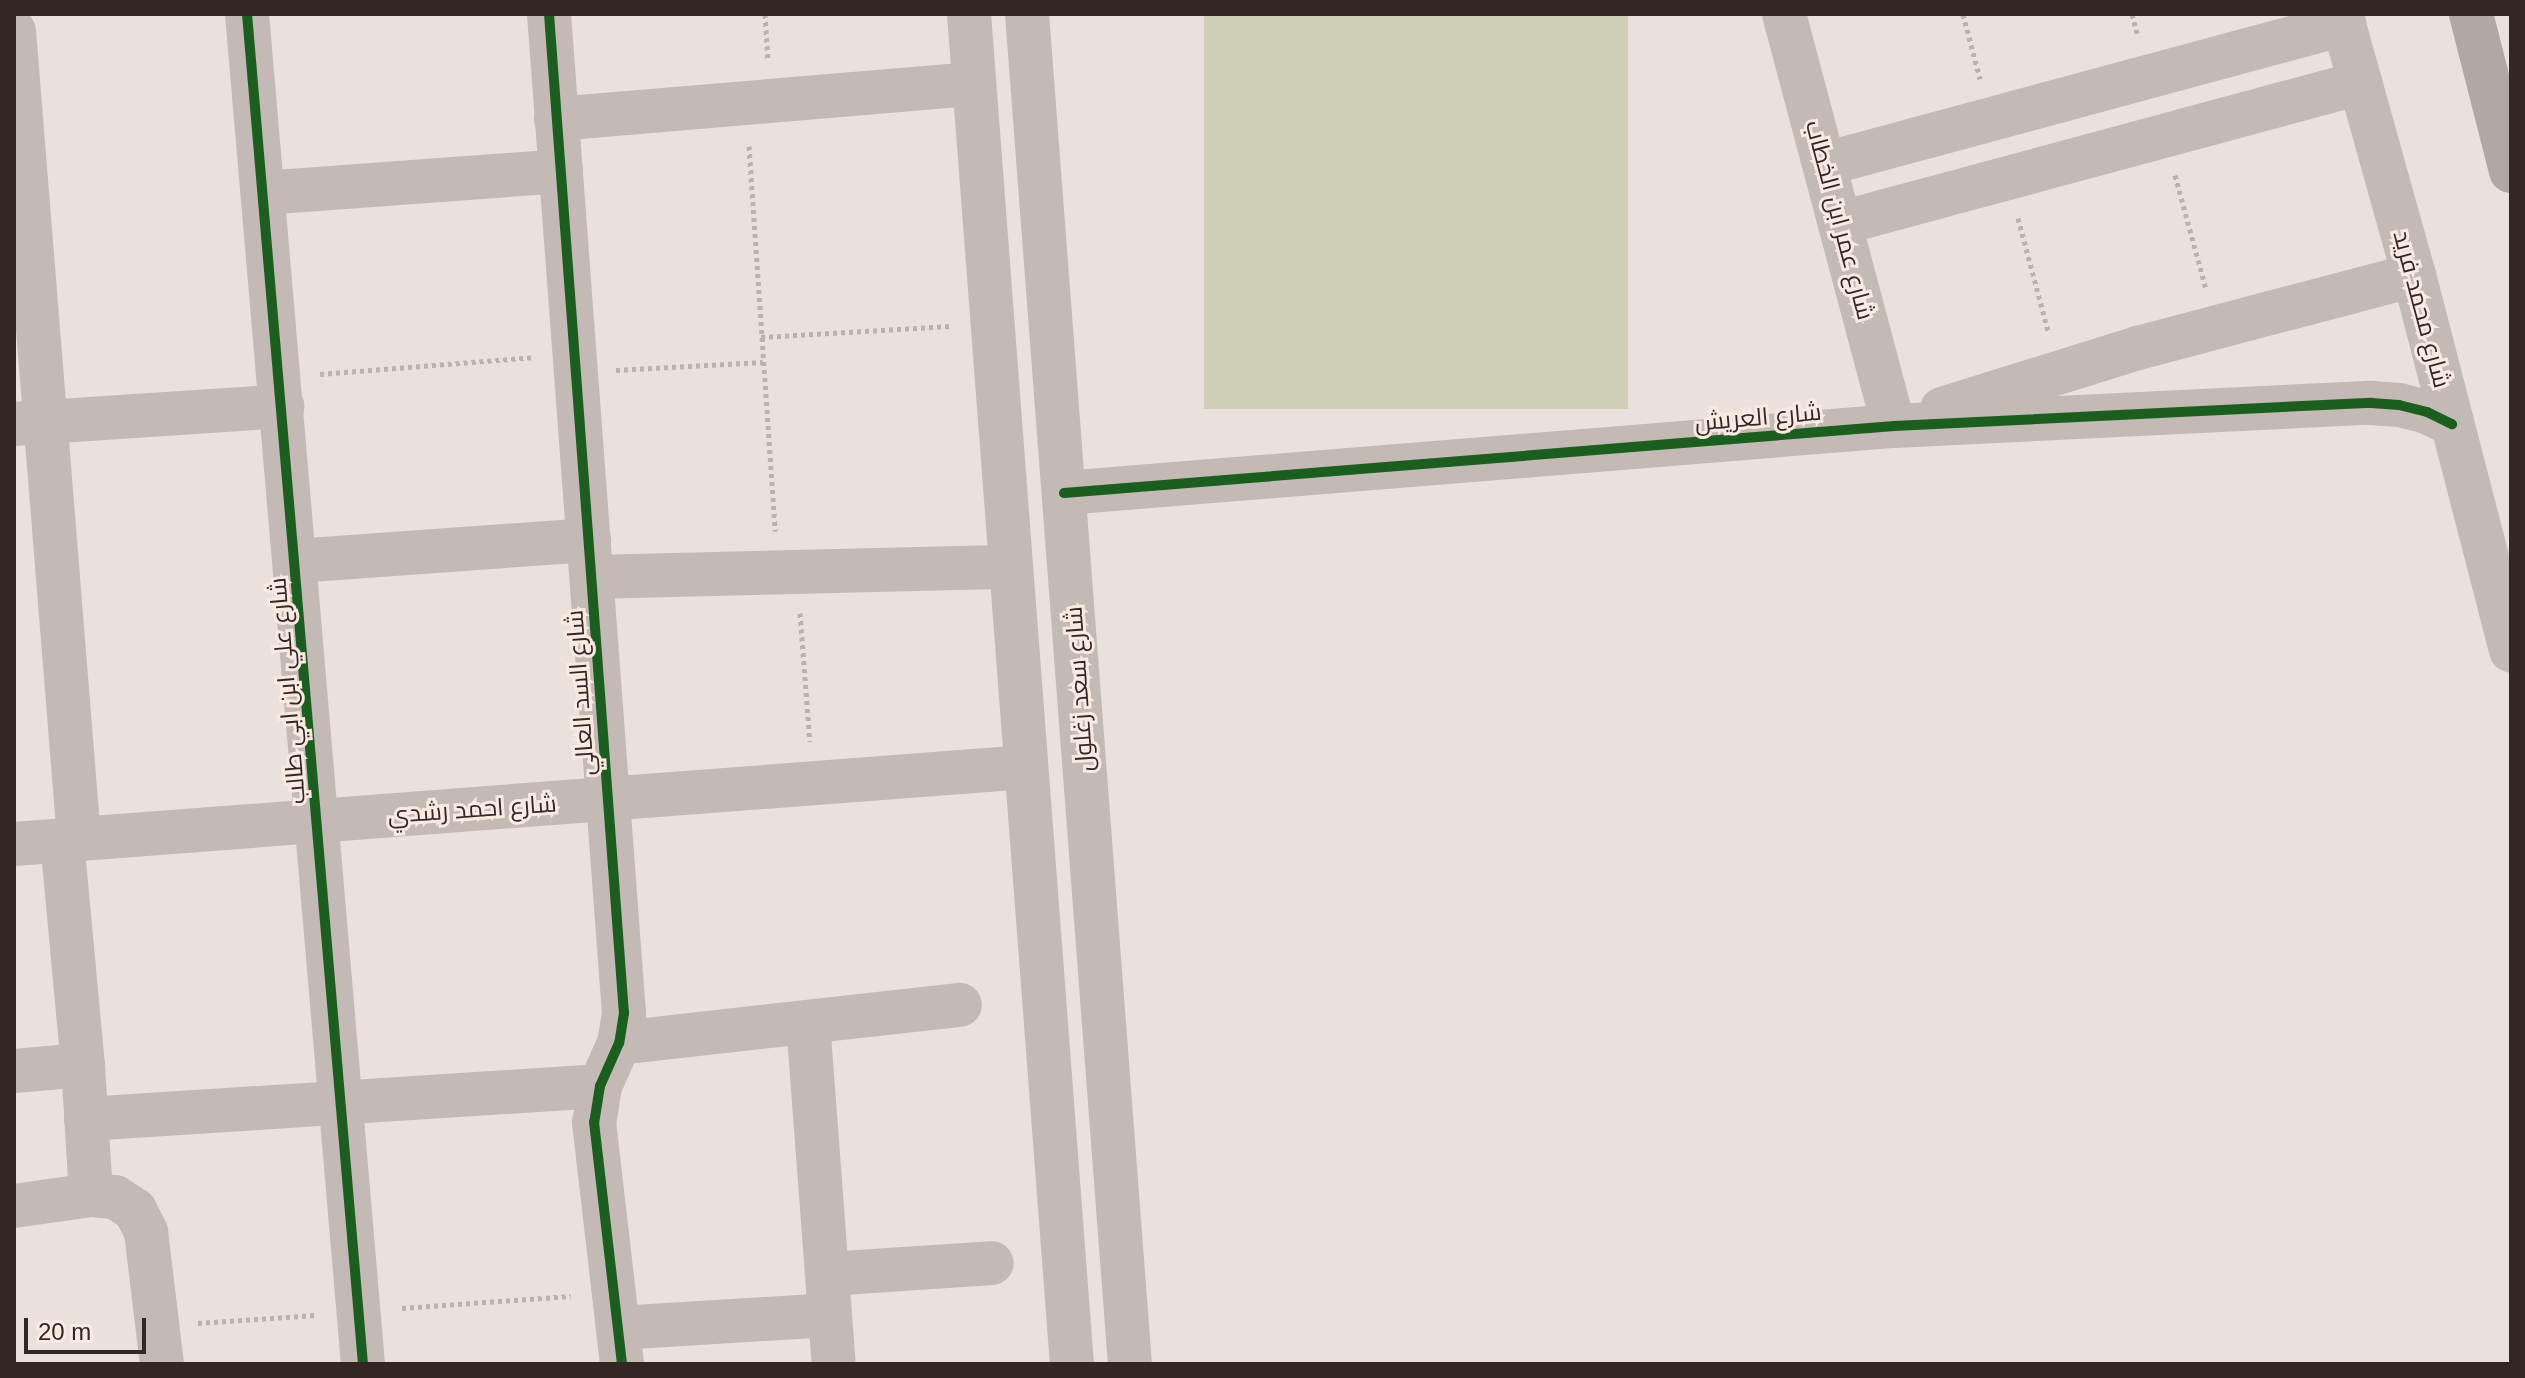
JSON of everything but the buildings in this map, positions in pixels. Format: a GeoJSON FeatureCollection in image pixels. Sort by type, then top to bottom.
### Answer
{"type":"FeatureCollection","features":[{"type":"Feature","properties":{"kind":"main road"},"geometry":{"type":"LineString","coordinates":[[2471,14],[2511,171]]}},
{"type":"Feature","properties":{"kind":"street","name":"شارع علي ابن ابي طالب"},"geometry":{"type":"LineString","coordinates":[[247,14],[319,821],[363,1364]]}},
{"type":"Feature","properties":{"kind":"street","name":"شارع السد العالي"},"geometry":{"type":"LineString","coordinates":[[549,14],[624,1013],[619,1043],[600,1086],[594,1122],[620,1346]]}},
{"type":"Feature","properties":{"kind":"street"},"geometry":{"type":"LineString","coordinates":[[969,14],[1072,1364]]}},
{"type":"Feature","properties":{"kind":"street","name":"شارع سعد زغلول"},"geometry":{"type":"LineString","coordinates":[[1027,14],[1130,1364]]}},
{"type":"Feature","properties":{"kind":"street","name":"شارع عمر ابن الخطاب"},"geometry":{"type":"LineString","coordinates":[[1787,15],[1894,426]]}},
{"type":"Feature","properties":{"kind":"street"},"geometry":{"type":"LineString","coordinates":[[1825,164],[2342,19]]}},
{"type":"Feature","properties":{"kind":"street","name":"شارع محمد فريد"},"geometry":{"type":"LineString","coordinates":[[2342,19],[2414,275],[2511,651]]}},
{"type":"Feature","properties":{"kind":"street"},"geometry":{"type":"LineString","coordinates":[[14,31],[30,423],[71,840],[91,1195]]}},
{"type":"Feature","properties":{"kind":"street"},"geometry":{"type":"LineString","coordinates":[[1841,223],[2360,83]]}},
{"type":"Feature","properties":{"kind":"street"},"geometry":{"type":"LineString","coordinates":[[556,119],[974,84]]}},
{"type":"Feature","properties":{"kind":"street"},"geometry":{"type":"LineString","coordinates":[[263,193],[561,171]]}},
{"type":"Feature","properties":{"kind":"street","name":"شارع العريش"},"geometry":{"type":"LineString","coordinates":[[1894,426],[2059,371],[2414,275]]}},
{"type":"Feature","properties":{"kind":"street"},"geometry":{"type":"LineString","coordinates":[[30,423],[281,392]]}},
{"type":"Feature","properties":{"kind":"street","name":"شارع العريش"},"geometry":{"type":"LineString","coordinates":[[1064,493],[1894,426],[2371,403],[2399,405],[2452,424]]}},
{"type":"Feature","properties":{"kind":"street"},"geometry":{"type":"LineString","coordinates":[[296,561],[590,558],[787,572],[1011,567]]}},
{"type":"Feature","properties":{"kind":"street","name":"شارع احمد رشدي"},"geometry":{"type":"LineString","coordinates":[[14,844],[1026,767]]}},
{"type":"Feature","properties":{"kind":"street"},"geometry":{"type":"LineString","coordinates":[[619,1043],[960,1005]]}},
{"type":"Feature","properties":{"kind":"street"},"geometry":{"type":"LineString","coordinates":[[808,1022],[834,1364]]}},
{"type":"Feature","properties":{"kind":"street"},"geometry":{"type":"LineString","coordinates":[[14,1071],[83,1065]]}},
{"type":"Feature","properties":{"kind":"street"},"geometry":{"type":"LineString","coordinates":[[86,1119],[600,1086]]}},
{"type":"Feature","properties":{"kind":"street"},"geometry":{"type":"LineString","coordinates":[[14,1206],[91,1195],[115,1197],[135,1210],[146,1232],[162,1364]]}},
{"type":"Feature","properties":{"kind":"street"},"geometry":{"type":"LineString","coordinates":[[620,1346],[829,1294],[992,1263]]}},
{"type":"Feature","properties":{"kind":"path"},"geometry":{"type":"LineString","coordinates":[[1963,14],[1991,119]]}},
{"type":"Feature","properties":{"kind":"path"},"geometry":{"type":"LineString","coordinates":[[746,103],[763,362],[814,783]]}},
{"type":"Feature","properties":{"kind":"path"},"geometry":{"type":"LineString","coordinates":[[2165,135],[2217,328]]}},
{"type":"Feature","properties":{"kind":"path"},"geometry":{"type":"LineString","coordinates":[[2007,178],[2059,371]]}},
{"type":"Feature","properties":{"kind":"path"},"geometry":{"type":"LineString","coordinates":[[761,337],[992,323]]}},
{"type":"Feature","properties":{"kind":"path"},"geometry":{"type":"LineString","coordinates":[[281,392],[575,363],[763,362]]}},
{"type":"Feature","properties":{"kind":"green space"},"geometry":{"type":"Polygon","coordinates":[[[1204,14],[1628,14],[1628,409],[1204,409],[1204,14]]]}},
{"type":"Feature","properties":{"kind":"cycle path"},"geometry":{"type":"LineString","coordinates":[[247,14],[363,1364]]}},
{"type":"Feature","properties":{"kind":"cycle path"},"geometry":{"type":"LineString","coordinates":[[549,14],[624,1013],[619,1043],[600,1086],[594,1122],[622,1364]]}},
{"type":"Feature","properties":{"kind":"cycle path"},"geometry":{"type":"LineString","coordinates":[[1064,493],[1894,426],[2371,403],[2399,405],[2427,412],[2452,424]]}}]}
